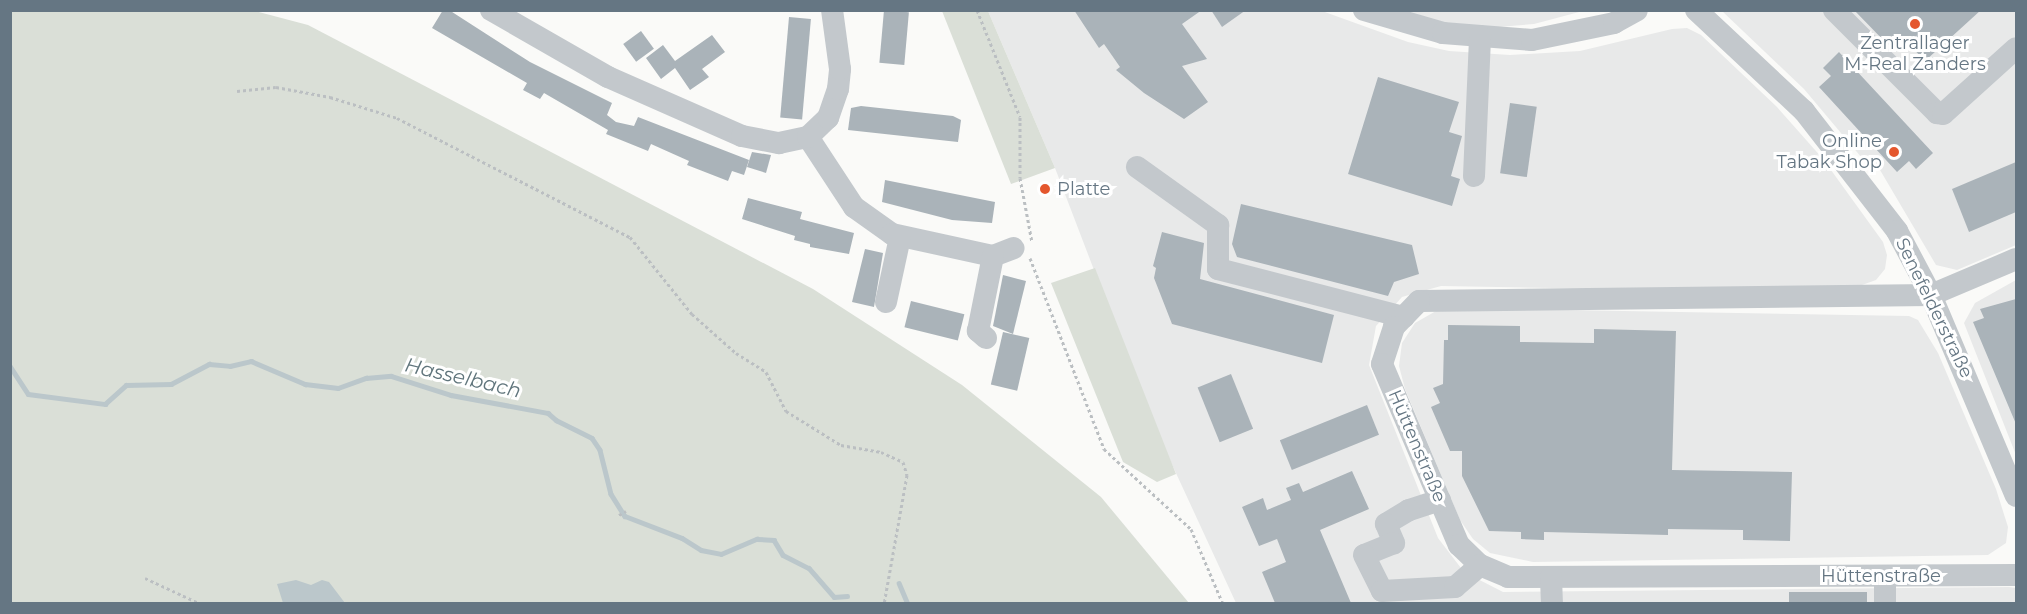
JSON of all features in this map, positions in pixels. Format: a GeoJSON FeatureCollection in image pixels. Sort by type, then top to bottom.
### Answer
{"type":"FeatureCollection","features":[{"type":"Feature","properties":{"kind":"street"},"geometry":{"type":"LineString","coordinates":[[491,10],[608,77],[742,136],[779,143],[808,137],[828,118],[838,89],[840,69],[832,10]]}},
{"type":"Feature","properties":{"kind":"street"},"geometry":{"type":"LineString","coordinates":[[1364,10],[1443,33],[1532,40],[1614,23],[1637,10]]}},
{"type":"Feature","properties":{"kind":"street","name":"Senefelderstraße"},"geometry":{"type":"LineString","coordinates":[[1696,10],[1803,111],[1897,231],[1931,295],[2016,496]]}},
{"type":"Feature","properties":{"kind":"street"},"geometry":{"type":"LineString","coordinates":[[1834,10],[1937,113],[1948,112],[2016,48]]}},
{"type":"Feature","properties":{"kind":"street"},"geometry":{"type":"LineString","coordinates":[[1474,176],[1480,36]]}},
{"type":"Feature","properties":{"kind":"street"},"geometry":{"type":"LineString","coordinates":[[808,137],[854,207],[879,228],[900,237],[993,256],[1023,250]]}},
{"type":"Feature","properties":{"kind":"street"},"geometry":{"type":"LineString","coordinates":[[1137,167],[1218,225],[1218,269],[1404,317]]}},
{"type":"Feature","properties":{"kind":"street"},"geometry":{"type":"LineString","coordinates":[[886,302],[900,237]]}},
{"type":"Feature","properties":{"kind":"street"},"geometry":{"type":"LineString","coordinates":[[986,338],[978,331],[993,256]]}},
{"type":"Feature","properties":{"kind":"street"},"geometry":{"type":"LineString","coordinates":[[1931,295],[2016,259]]}},
{"type":"Feature","properties":{"kind":"street","name":"Hüttenstraße"},"geometry":{"type":"LineString","coordinates":[[1931,295],[1468,298],[1419,301],[1394,327],[1382,364],[1459,544],[1480,565],[1508,577],[2016,575]]}},
{"type":"Feature","properties":{"kind":"street"},"geometry":{"type":"LineString","coordinates":[[1440,500],[1409,510],[1386,524],[1395,543],[1364,555],[1382,591],[1455,587],[1480,565]]}},
{"type":"Feature","properties":{"kind":"street"},"geometry":{"type":"LineString","coordinates":[[1884,576],[1885,603]]}},
{"type":"Feature","properties":{"kind":"street"},"geometry":{"type":"LineString","coordinates":[[1551,577],[1552,603]]}},
{"type":"Feature","properties":{"kind":"path"},"geometry":{"type":"LineString","coordinates":[[977,10],[1020,117],[1020,178],[1033,242],[1023,250],[1104,449],[1191,529],[1223,603]]}},
{"type":"Feature","properties":{"kind":"path"},"geometry":{"type":"LineString","coordinates":[[237,91],[276,87],[330,97],[397,118],[630,237],[692,314],[736,353],[766,372],[786,411],[841,445],[903,462],[907,475],[884,603]]}},
{"type":"Feature","properties":{"kind":"path"},"geometry":{"type":"LineString","coordinates":[[619,515],[626,511]]}},
{"type":"Feature","properties":{"kind":"path"},"geometry":{"type":"LineString","coordinates":[[145,578],[201,603]]}},
{"type":"Feature","properties":{"kind":"shaded area"},"geometry":{"type":"Polygon","coordinates":[[[251,10],[308,25],[813,289],[962,385],[1101,497],[1189,603],[11,604],[11,11],[251,10]]]}},
{"type":"Feature","properties":{"kind":"shaded area"},"geometry":{"type":"Polygon","coordinates":[[[942,11],[988,11],[1055,168],[1011,184],[942,11]]]}},
{"type":"Feature","properties":{"kind":"shaded area"},"geometry":{"type":"Polygon","coordinates":[[[988,11],[1322,11],[1408,42],[1449,51],[1510,55],[1580,51],[1672,29],[1687,28],[1701,35],[1777,107],[1823,159],[1883,242],[1887,255],[1885,269],[1876,280],[1862,285],[1733,291],[1441,286],[1402,297],[1376,326],[1369,365],[1438,538],[1464,572],[1503,592],[2009,587],[2016,588],[2016,603],[1236,603],[1151,419],[1055,168],[988,11]]]}},
{"type":"Feature","properties":{"kind":"shaded area"},"geometry":{"type":"Polygon","coordinates":[[[1393,11],[1583,11],[1534,24],[1498,27],[1445,24],[1393,11]]]}},
{"type":"Feature","properties":{"kind":"shaded area"},"geometry":{"type":"Polygon","coordinates":[[[1722,11],[2016,11],[2016,245],[1957,270],[1936,265],[1880,170],[1876,166],[1872,170],[1804,89],[1722,11]]]}},
{"type":"Feature","properties":{"kind":"shaded area"},"geometry":{"type":"Polygon","coordinates":[[[1095,268],[1176,474],[1157,482],[1123,462],[1051,283],[1095,268]]]}},
{"type":"Feature","properties":{"kind":"shaded area"},"geometry":{"type":"Polygon","coordinates":[[[2016,280],[2016,455],[1964,323],[1975,303],[2016,280]]]}},
{"type":"Feature","properties":{"kind":"shaded area"},"geometry":{"type":"Polygon","coordinates":[[[1461,308],[1909,316],[1918,320],[1938,353],[1996,489],[2008,527],[2006,543],[1988,555],[1533,562],[1490,553],[1473,539],[1460,520],[1405,389],[1399,366],[1402,343],[1415,323],[1436,311],[1461,308]]]}},
{"type":"Feature","properties":{"kind":"shaded area"},"geometry":{"type":"Polygon","coordinates":[[[296,580],[311,585],[322,580],[329,582],[345,603],[283,603],[277,584],[296,580]]]}},
{"type":"Feature","properties":{"kind":"building"},"geometry":{"type":"Polygon","coordinates":[[[443,10],[449,10],[530,62],[612,103],[607,115],[616,122],[634,126],[638,117],[749,160],[744,175],[732,171],[728,181],[687,165],[689,161],[651,144],[648,151],[606,134],[608,130],[544,93],[540,99],[523,90],[527,83],[432,28],[443,10]]]}},
{"type":"Feature","properties":{"kind":"building"},"geometry":{"type":"Polygon","coordinates":[[[884,10],[909,12],[904,65],[879,63],[884,10]]]}},
{"type":"Feature","properties":{"kind":"building"},"geometry":{"type":"Polygon","coordinates":[[[1074,10],[1202,10],[1182,24],[1207,59],[1182,66],[1208,102],[1184,119],[1144,93],[1116,70],[1120,67],[1104,44],[1099,48],[1074,10]]]}},
{"type":"Feature","properties":{"kind":"building"},"geometry":{"type":"Polygon","coordinates":[[[1211,10],[1246,10],[1222,27],[1211,10]]]}},
{"type":"Feature","properties":{"kind":"building","name":"Zentrallager M-Real Zanders"},"geometry":{"type":"Polygon","coordinates":[[[1854,10],[1981,10],[1925,61],[1903,38],[1899,42],[1896,38],[1888,45],[1854,10]]]}},
{"type":"Feature","properties":{"kind":"building"},"geometry":{"type":"Polygon","coordinates":[[[789,17],[811,19],[802,120],[780,118],[789,17]]]}},
{"type":"Feature","properties":{"kind":"building"},"geometry":{"type":"Polygon","coordinates":[[[641,31],[654,49],[636,62],[623,44],[641,31]]]}},
{"type":"Feature","properties":{"kind":"building"},"geometry":{"type":"Polygon","coordinates":[[[712,35],[725,52],[702,69],[709,77],[690,90],[675,68],[661,79],[646,58],[663,45],[675,61],[712,35]]]}},
{"type":"Feature","properties":{"kind":"building"},"geometry":{"type":"Polygon","coordinates":[[[1839,52],[1933,153],[1916,169],[1909,161],[1897,172],[1819,87],[1831,76],[1823,68],[1839,52]]]}},
{"type":"Feature","properties":{"kind":"building"},"geometry":{"type":"Polygon","coordinates":[[[1378,77],[1459,102],[1449,132],[1462,136],[1451,176],[1460,179],[1452,206],[1348,174],[1378,77]]]}},
{"type":"Feature","properties":{"kind":"building"},"geometry":{"type":"Polygon","coordinates":[[[1510,103],[1537,107],[1527,177],[1500,173],[1510,103]]]}},
{"type":"Feature","properties":{"kind":"building"},"geometry":{"type":"Polygon","coordinates":[[[861,106],[953,116],[961,120],[958,142],[848,130],[851,108],[861,106]]]}},
{"type":"Feature","properties":{"kind":"building"},"geometry":{"type":"Polygon","coordinates":[[[752,152],[771,155],[766,173],[747,167],[752,152]]]}},
{"type":"Feature","properties":{"kind":"building"},"geometry":{"type":"Polygon","coordinates":[[[2016,162],[2016,212],[1969,232],[1952,189],[2016,162]]]}},
{"type":"Feature","properties":{"kind":"building"},"geometry":{"type":"Polygon","coordinates":[[[885,180],[995,202],[992,223],[952,220],[882,202],[885,180]]]}},
{"type":"Feature","properties":{"kind":"building"},"geometry":{"type":"Polygon","coordinates":[[[748,198],[802,212],[800,219],[854,233],[849,254],[810,247],[810,244],[794,240],[795,236],[742,219],[748,198]]]}},
{"type":"Feature","properties":{"kind":"building"},"geometry":{"type":"Polygon","coordinates":[[[1241,204],[1412,245],[1419,274],[1394,282],[1388,296],[1237,257],[1232,244],[1241,204]]]}},
{"type":"Feature","properties":{"kind":"building"},"geometry":{"type":"Polygon","coordinates":[[[1162,232],[1204,243],[1200,279],[1334,315],[1322,363],[1172,324],[1154,278],[1156,268],[1153,266],[1162,232]]]}},
{"type":"Feature","properties":{"kind":"building"},"geometry":{"type":"Polygon","coordinates":[[[865,249],[883,253],[874,307],[852,302],[865,249]]]}},
{"type":"Feature","properties":{"kind":"building"},"geometry":{"type":"Polygon","coordinates":[[[1003,275],[1026,281],[1013,334],[993,326],[1003,275]]]}},
{"type":"Feature","properties":{"kind":"building"},"geometry":{"type":"Polygon","coordinates":[[[2016,299],[2016,424],[1973,322],[1984,318],[1980,309],[2016,299]]]}},
{"type":"Feature","properties":{"kind":"building"},"geometry":{"type":"Polygon","coordinates":[[[911,301],[964,314],[958,341],[904,327],[911,301]]]}},
{"type":"Feature","properties":{"kind":"building"},"geometry":{"type":"Polygon","coordinates":[[[1448,325],[1520,326],[1520,342],[1594,343],[1594,329],[1676,331],[1672,470],[1792,472],[1790,541],[1743,540],[1743,530],[1668,529],[1668,535],[1544,532],[1544,540],[1521,539],[1521,532],[1489,531],[1462,476],[1462,451],[1450,451],[1431,407],[1440,403],[1433,388],[1443,384],[1444,340],[1448,340],[1448,325]]]}},
{"type":"Feature","properties":{"kind":"building"},"geometry":{"type":"Polygon","coordinates":[[[1003,332],[1029,338],[1017,391],[991,385],[1003,332]]]}},
{"type":"Feature","properties":{"kind":"building"},"geometry":{"type":"Polygon","coordinates":[[[1231,374],[1253,429],[1220,442],[1198,387],[1231,374]]]}},
{"type":"Feature","properties":{"kind":"building"},"geometry":{"type":"Polygon","coordinates":[[[1367,405],[1379,435],[1292,470],[1280,440],[1367,405]]]}},
{"type":"Feature","properties":{"kind":"building"},"geometry":{"type":"Polygon","coordinates":[[[1352,471],[1369,509],[1320,530],[1351,603],[1275,603],[1262,572],[1286,562],[1277,539],[1259,546],[1242,507],[1263,498],[1267,510],[1291,500],[1286,488],[1299,483],[1303,492],[1352,471]]]}},
{"type":"Feature","properties":{"kind":"building"},"geometry":{"type":"Polygon","coordinates":[[[1789,592],[1867,592],[1867,603],[1789,603],[1789,592]]]}},
{"type":"Feature","properties":{"kind":"waterway","name":"Hasselbach"},"geometry":{"type":"LineString","coordinates":[[10,366],[28,394],[105,404],[126,385],[171,384],[209,364],[230,366],[251,361],[305,384],[338,388],[366,378],[391,376],[451,395],[548,413],[556,420],[592,438],[600,450],[611,494],[625,516],[682,538],[701,550],[721,554],[757,539],[774,540],[783,555],[809,568],[834,597],[847,596]]}},
{"type":"Feature","properties":{"kind":"waterway","name":"Hasselbach"},"geometry":{"type":"LineString","coordinates":[[899,583],[908,604]]}},
{"type":"Feature","properties":{"kind":"place","name":"Zentrallager M-Real Zanders"},"geometry":{"type":"Point","coordinates":[1915,24]}},
{"type":"Feature","properties":{"kind":"place","name":"Online Tabak Shop"},"geometry":{"type":"Point","coordinates":[1894,152]}},
{"type":"Feature","properties":{"kind":"place","name":"Platte"},"geometry":{"type":"Point","coordinates":[1045,189]}}]}
